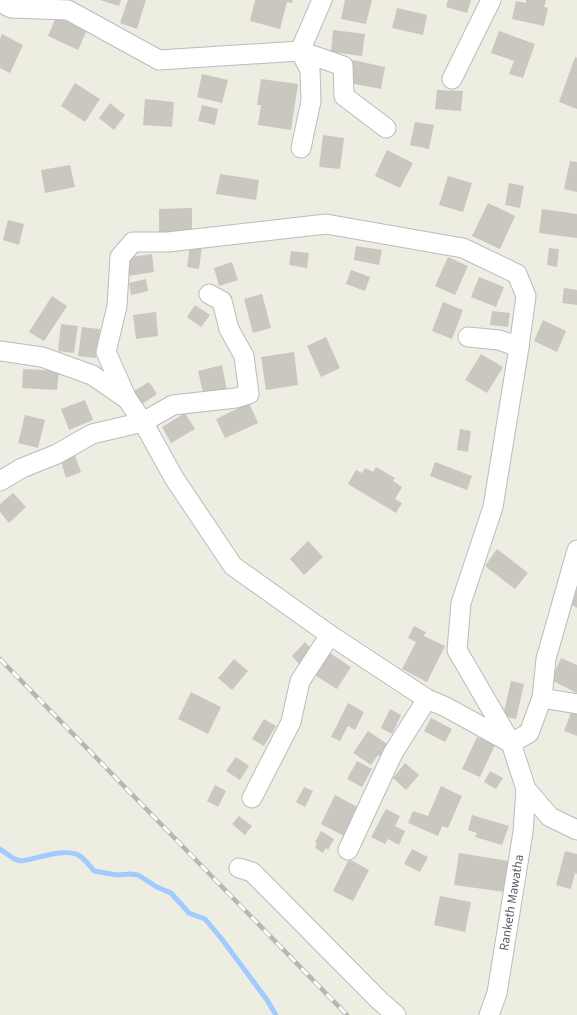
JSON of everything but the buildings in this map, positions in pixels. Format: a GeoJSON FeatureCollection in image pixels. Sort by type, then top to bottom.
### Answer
{"type":"FeatureCollection","features":[{"type":"Feature","properties":{"kind":"street"},"geometry":{"type":"LineString","coordinates":[[300,51],[322,0]]}},
{"type":"Feature","properties":{"kind":"street"},"geometry":{"type":"LineString","coordinates":[[452,79],[491,0]]}},
{"type":"Feature","properties":{"kind":"street"},"geometry":{"type":"LineString","coordinates":[[0,2],[11,8],[68,10],[159,60],[300,51],[343,66],[344,96],[386,128]]}},
{"type":"Feature","properties":{"kind":"street"},"geometry":{"type":"LineString","coordinates":[[300,51],[310,70],[311,101],[300,148]]}},
{"type":"Feature","properties":{"kind":"street"},"geometry":{"type":"LineString","coordinates":[[511,743],[446,707],[427,699],[330,635],[232,566],[174,478],[143,422],[126,399],[106,352],[117,306],[120,257],[133,242],[168,242],[326,224],[463,248],[517,274],[526,296],[519,348],[493,507],[461,603],[457,650],[511,743],[526,790],[550,817],[577,830]]}},
{"type":"Feature","properties":{"kind":"street"},"geometry":{"type":"LineString","coordinates":[[0,481],[22,468],[57,454],[92,434],[143,422],[173,405],[236,398],[249,394],[244,356],[229,329],[222,301],[209,294]]}},
{"type":"Feature","properties":{"kind":"street"},"geometry":{"type":"LineString","coordinates":[[468,337],[499,340],[519,348]]}},
{"type":"Feature","properties":{"kind":"street"},"geometry":{"type":"LineString","coordinates":[[0,351],[42,357],[92,375],[126,399]]}},
{"type":"Feature","properties":{"kind":"street"},"geometry":{"type":"LineString","coordinates":[[511,743],[529,733],[542,698],[546,659],[574,571],[577,550]]}},
{"type":"Feature","properties":{"kind":"street"},"geometry":{"type":"LineString","coordinates":[[252,798],[291,722],[300,681],[330,635]]}},
{"type":"Feature","properties":{"kind":"street"},"geometry":{"type":"LineString","coordinates":[[542,698],[577,704]]}},
{"type":"Feature","properties":{"kind":"street"},"geometry":{"type":"LineString","coordinates":[[348,850],[393,753],[427,699]]}},
{"type":"Feature","properties":{"kind":"street","name":"Ranketh Mawatha"},"geometry":{"type":"LineString","coordinates":[[489,1015],[498,985],[523,832],[526,790]]}},
{"type":"Feature","properties":{"kind":"street"},"geometry":{"type":"LineString","coordinates":[[239,868],[252,872],[378,1000],[396,1015]]}},
{"type":"Feature","properties":{"kind":"waterway"},"geometry":{"type":"LineString","coordinates":[[0,849],[14,859],[21,861],[56,853],[76,854],[79,855],[94,871],[117,875],[138,875],[157,887],[171,893],[189,913],[205,919],[267,1000],[276,1015]]}},
{"type":"Feature","properties":{"kind":"railway"},"geometry":{"type":"LineString","coordinates":[[0,659],[347,1015]]}}]}
